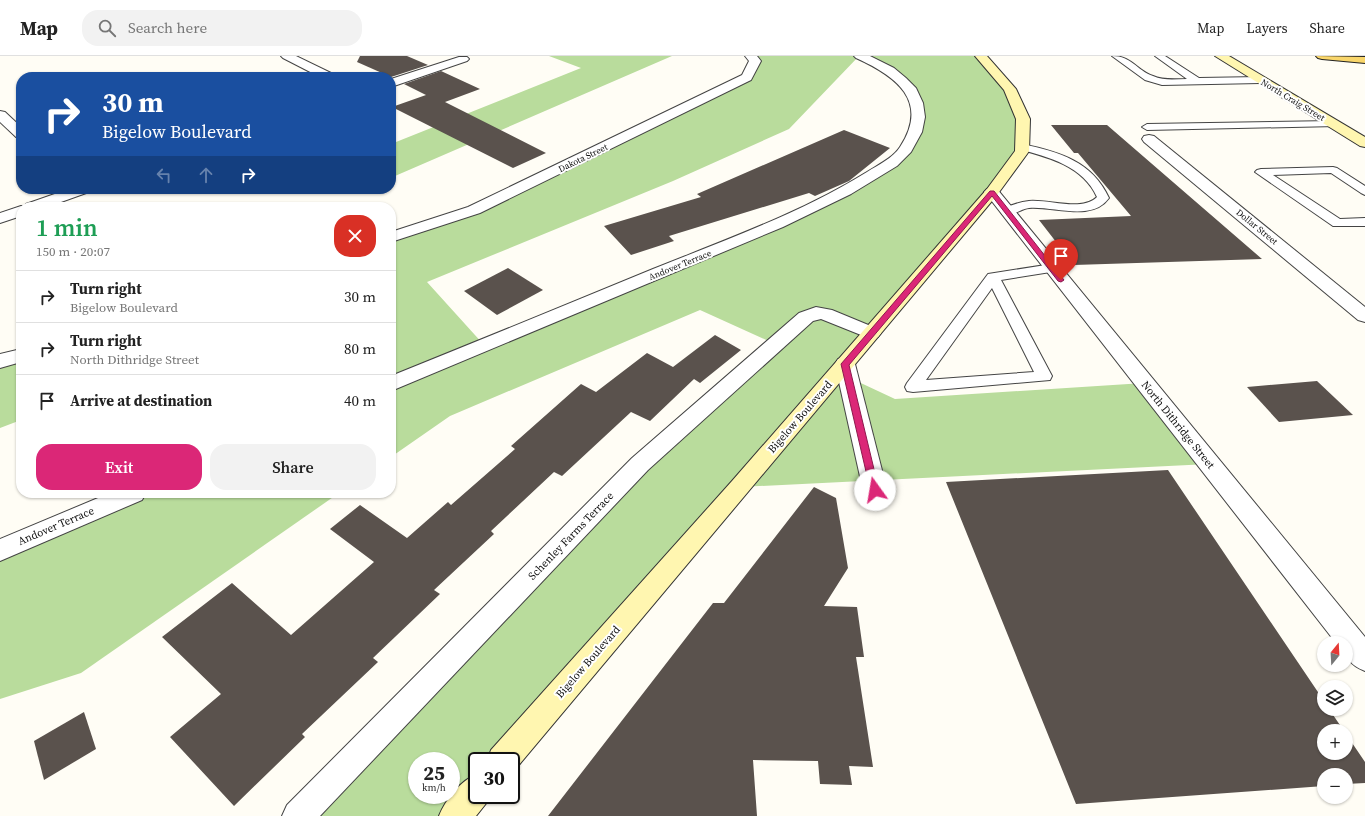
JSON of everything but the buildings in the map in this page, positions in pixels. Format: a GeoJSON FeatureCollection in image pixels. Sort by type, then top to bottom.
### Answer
{"type":"FeatureCollection","features":[{"type":"Feature","properties":{"kind":"main road","name":"Bigelow Boulevard"},"geometry":{"type":"LineString","coordinates":[[510,752],[992,192],[1022,150],[1023,119],[1010,89],[981,56]]}},
{"type":"Feature","properties":{"kind":"main road","name":"North Craig Street"},"geometry":{"type":"LineString","coordinates":[[1221,56],[1365,143]]}},
{"type":"Feature","properties":{"kind":"main road"},"geometry":{"type":"LineString","coordinates":[[1322,56],[1365,60]]}},
{"type":"Feature","properties":{"kind":"main road"},"geometry":{"type":"LineString","coordinates":[[455,816],[468,801]]}},
{"type":"Feature","properties":{"kind":"street"},"geometry":{"type":"LineString","coordinates":[[287,56],[319,72]]}},
{"type":"Feature","properties":{"kind":"street","name":"Dakota Street"},"geometry":{"type":"LineString","coordinates":[[396,235],[474,210],[747,77],[755,61],[751,56]]}},
{"type":"Feature","properties":{"kind":"street","name":"Andover Terrace"},"geometry":{"type":"LineString","coordinates":[[396,382],[777,224],[858,185],[886,167],[905,150],[915,131],[919,108],[915,95],[896,75],[878,63],[860,56]]}},
{"type":"Feature","properties":{"kind":"street"},"geometry":{"type":"LineString","coordinates":[[396,81],[460,57]]}},
{"type":"Feature","properties":{"kind":"street"},"geometry":{"type":"LineString","coordinates":[[0,115],[16,129]]}},
{"type":"Feature","properties":{"kind":"street","name":"Dollar Street"},"geometry":{"type":"LineString","coordinates":[[1148,133],[1365,316]]}},
{"type":"Feature","properties":{"kind":"street","name":"North Dithridge Street"},"geometry":{"type":"LineString","coordinates":[[992,192],[1365,658]]}},
{"type":"Feature","properties":{"kind":"street"},"geometry":{"type":"LineString","coordinates":[[46,202],[70,194]]}},
{"type":"Feature","properties":{"kind":"street"},"geometry":{"type":"LineString","coordinates":[[0,218],[16,213]]}},
{"type":"Feature","properties":{"kind":"street","name":"Schenley Farms Terrace"},"geometry":{"type":"LineString","coordinates":[[298,816],[640,464],[806,317],[816,313],[825,314],[871,333]]}},
{"type":"Feature","properties":{"kind":"street"},"geometry":{"type":"LineString","coordinates":[[0,361],[16,356]]}},
{"type":"Feature","properties":{"kind":"street"},"geometry":{"type":"LineString","coordinates":[[845,364],[875,490]]}},
{"type":"Feature","properties":{"kind":"street","name":"Andover Terrace"},"geometry":{"type":"LineString","coordinates":[[0,550],[122,498]]}},
{"type":"Feature","properties":{"kind":"lane"},"geometry":{"type":"LineString","coordinates":[[1116,56],[1148,78],[1162,82],[1260,80]]}},
{"type":"Feature","properties":{"kind":"lane"},"geometry":{"type":"LineString","coordinates":[[1159,56],[1197,81]]}},
{"type":"Feature","properties":{"kind":"lane"},"geometry":{"type":"LineString","coordinates":[[1148,133],[1333,124]]}},
{"type":"Feature","properties":{"kind":"lane"},"geometry":{"type":"LineString","coordinates":[[1007,212],[1015,206],[1028,203],[1072,208],[1096,205],[1103,198],[1095,183],[1078,168],[1053,155],[1022,147]]}},
{"type":"Feature","properties":{"kind":"lane"},"geometry":{"type":"LineString","coordinates":[[1365,191],[1333,170],[1261,172],[1337,224],[1365,222]]}},
{"type":"Feature","properties":{"kind":"lane"},"geometry":{"type":"LineString","coordinates":[[993,277],[1044,376],[913,387],[993,277],[1052,268]]}},
{"type":"Feature","properties":{"kind":"green space"},"geometry":{"type":"Polygon","coordinates":[[[549,56],[672,56],[396,176],[396,142],[581,68],[549,56]]]}},
{"type":"Feature","properties":{"kind":"green space"},"geometry":{"type":"Polygon","coordinates":[[[751,56],[859,56],[789,129],[673,181],[427,282],[484,345],[858,185],[886,167],[915,131],[915,95],[860,56],[981,56],[1023,119],[1022,151],[845,364],[848,377],[895,399],[1144,383],[1209,464],[740,487],[510,752],[468,752],[468,801],[455,816],[298,816],[775,344],[700,310],[450,416],[396,454],[396,235],[474,210],[747,77],[751,56]]]}},
{"type":"Feature","properties":{"kind":"green space"},"geometry":{"type":"Polygon","coordinates":[[[16,356],[16,422],[0,428],[0,361],[16,356]]]}},
{"type":"Feature","properties":{"kind":"green space"},"geometry":{"type":"Polygon","coordinates":[[[122,498],[332,498],[81,673],[0,699],[0,550],[122,498]]]}},
{"type":"Feature","properties":{"kind":"route"},"geometry":{"type":"LineString","coordinates":[[875,490],[845,364],[992,192],[1061,280]]}}]}
